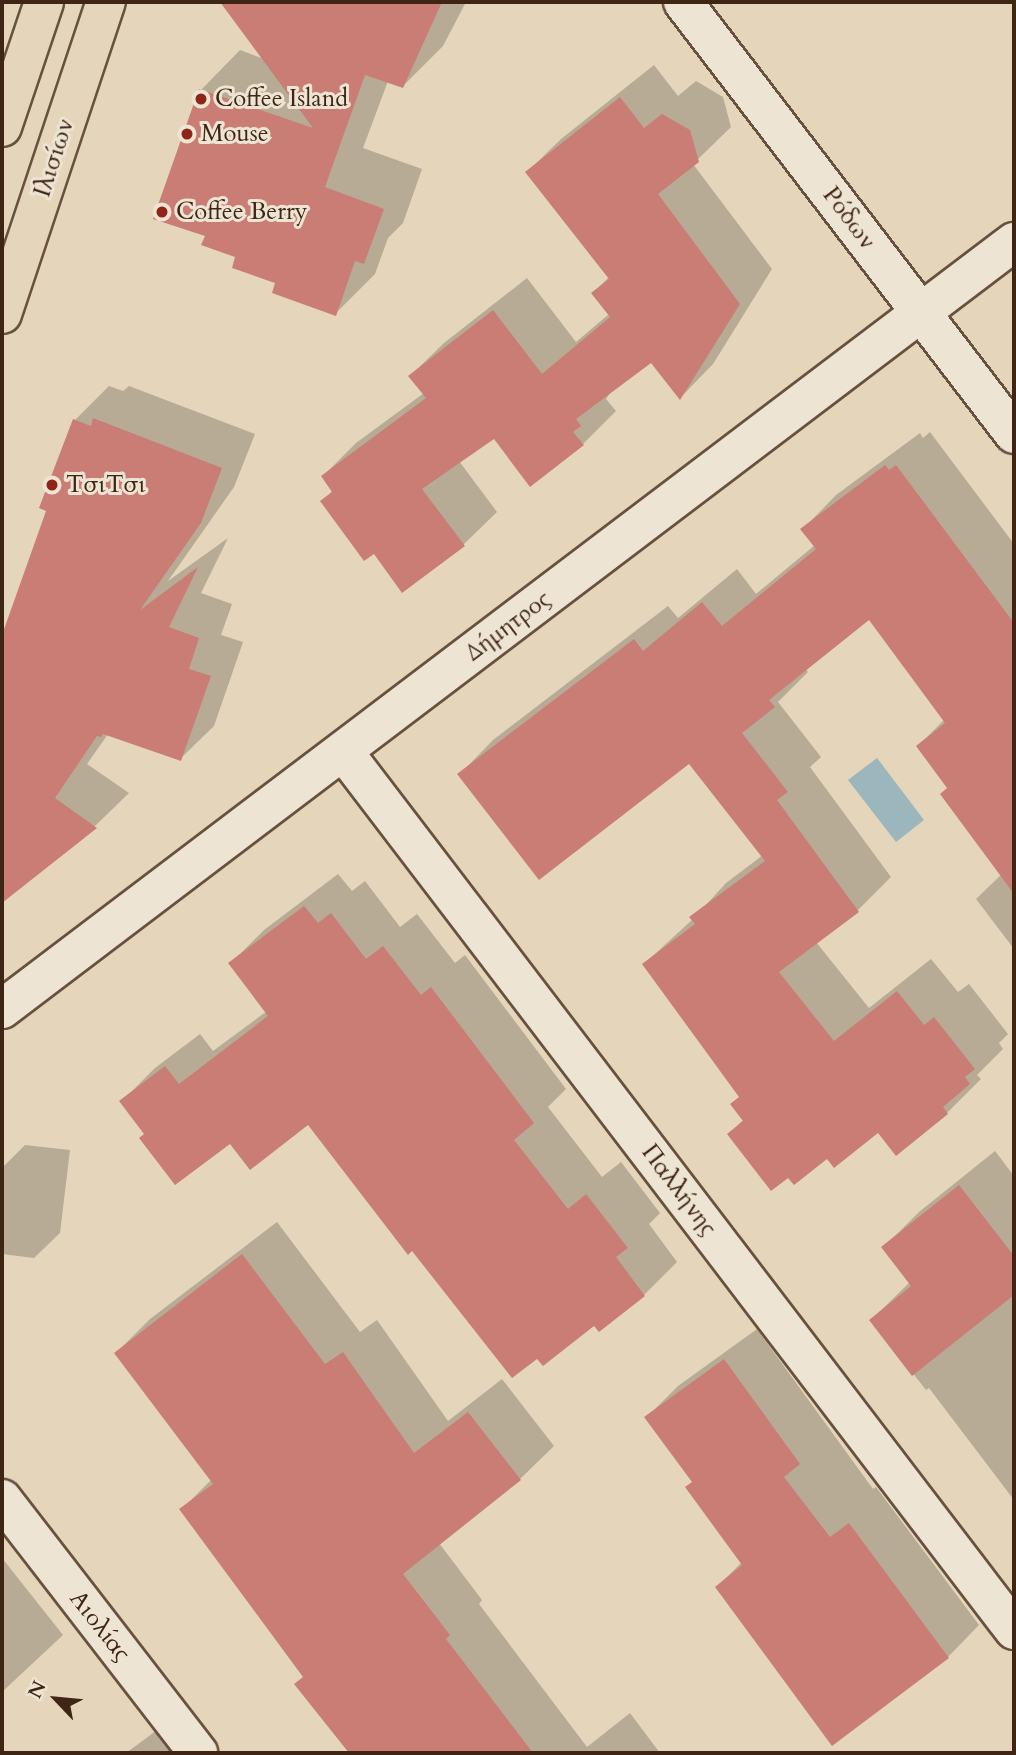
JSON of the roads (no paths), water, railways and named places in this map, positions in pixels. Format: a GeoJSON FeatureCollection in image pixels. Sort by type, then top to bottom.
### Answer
{"type":"FeatureCollection","features":[{"type":"Feature","properties":{"kind":"main road"},"geometry":{"type":"LineString","coordinates":[[2,127],[44,2]]}},
{"type":"Feature","properties":{"kind":"main road","name":"Ιλισίων"},"geometry":{"type":"LineString","coordinates":[[2,314],[106,2]]}},
{"type":"Feature","properties":{"kind":"street","name":"Ρόδων"},"geometry":{"type":"LineString","coordinates":[[683,2],[1014,434]]}},
{"type":"Feature","properties":{"kind":"street","name":"Δήμητρος"},"geometry":{"type":"LineString","coordinates":[[2,1009],[1014,242]]}},
{"type":"Feature","properties":{"kind":"street","name":"Παλλήνης"},"geometry":{"type":"LineString","coordinates":[[343,751],[1014,1630]]}},
{"type":"Feature","properties":{"kind":"street","name":"Αιολίας"},"geometry":{"type":"LineString","coordinates":[[2,1499],[198,1753]]}},
{"type":"Feature","properties":{"kind":"water"},"geometry":{"type":"Polygon","coordinates":[[[877,758],[924,820],[896,842],[848,780],[877,758]]]}},
{"type":"Feature","properties":{"kind":"place","name":"Coffee Island"},"geometry":{"type":"Point","coordinates":[201,99]}},
{"type":"Feature","properties":{"kind":"place","name":"Mouse"},"geometry":{"type":"Point","coordinates":[187,134]}},
{"type":"Feature","properties":{"kind":"place","name":"Coffee Berry"},"geometry":{"type":"Point","coordinates":[162,212]}},
{"type":"Feature","properties":{"kind":"place","name":"ΤσιΤσι"},"geometry":{"type":"Point","coordinates":[52,485]}}]}
